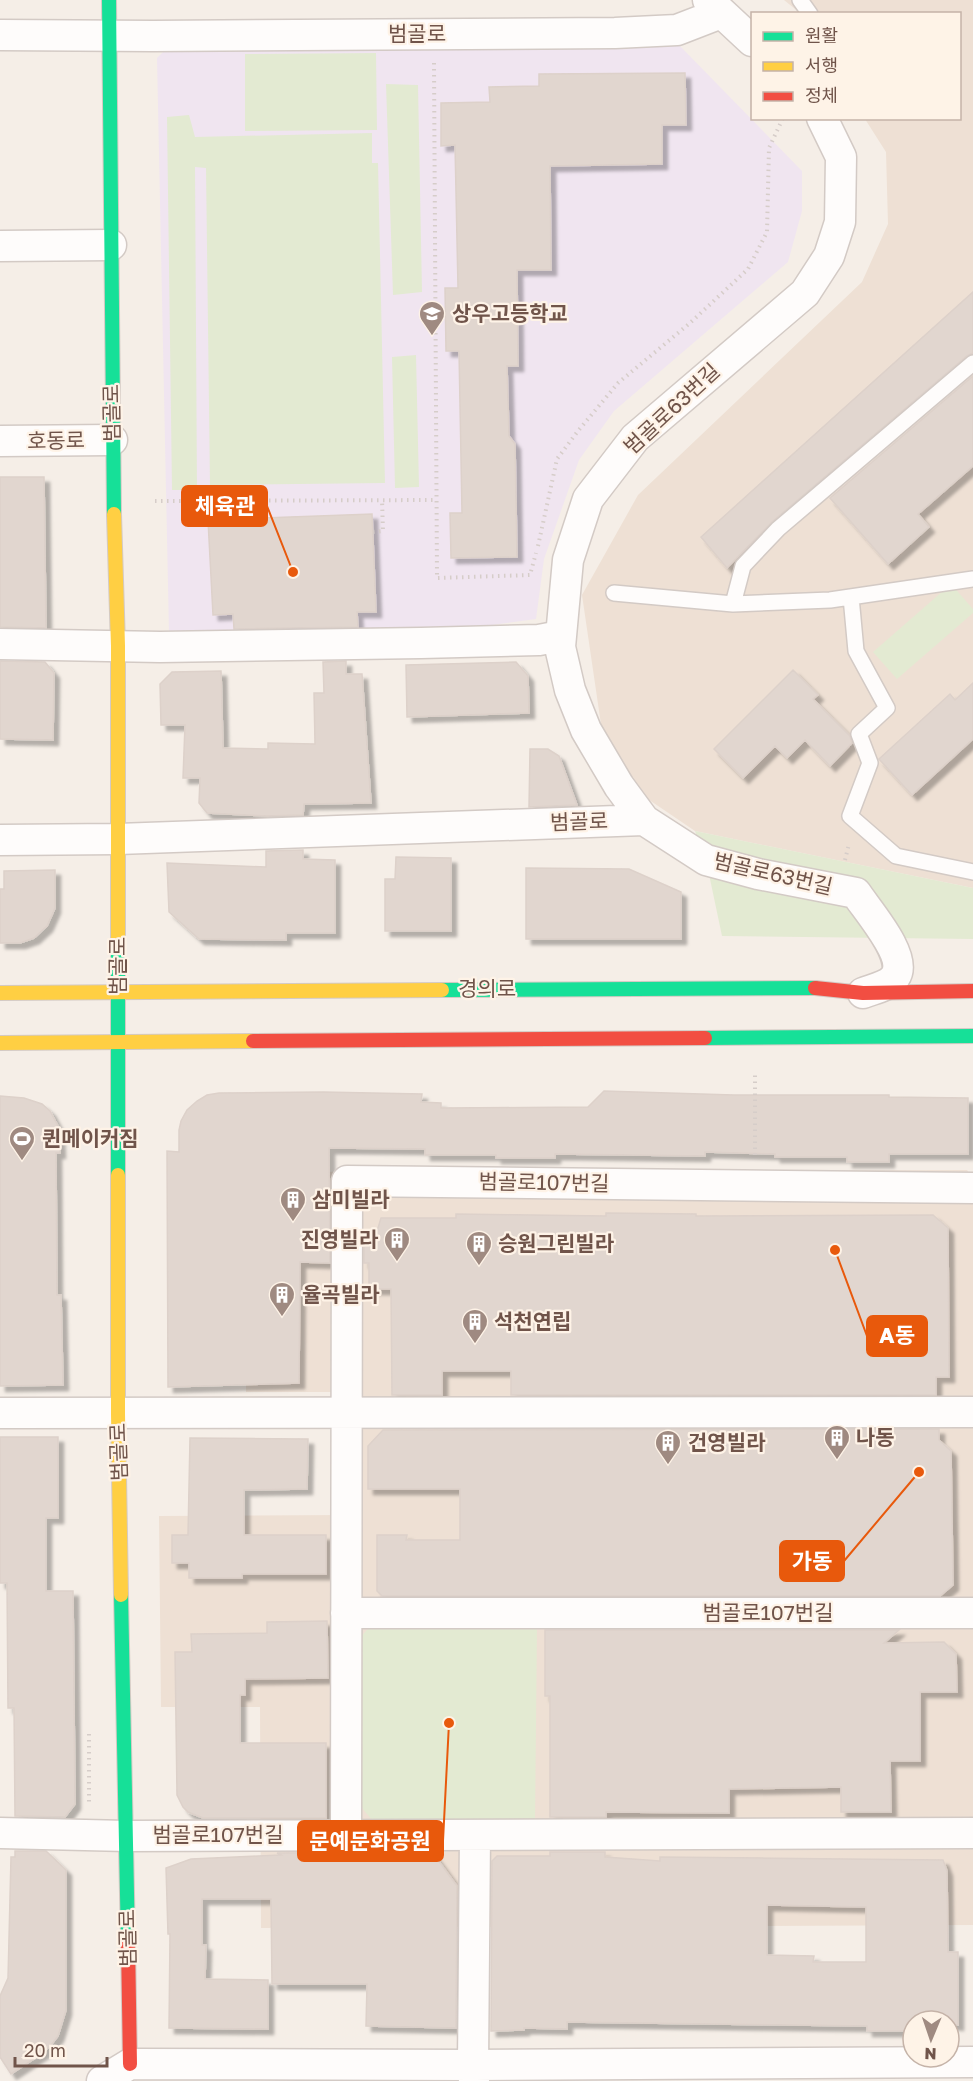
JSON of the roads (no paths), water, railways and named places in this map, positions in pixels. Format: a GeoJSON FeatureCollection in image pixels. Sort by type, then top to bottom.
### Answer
{"type":"FeatureCollection","features":[{"type":"Feature","properties":{"kind":"street","name":"범골로"},"geometry":{"type":"LineString","coordinates":[[109,0],[112,440],[118,646],[118,1414],[130,2064]]}},
{"type":"Feature","properties":{"kind":"street","name":"범골로"},"geometry":{"type":"LineString","coordinates":[[0,35],[615,33],[677,30],[715,6]]}},
{"type":"Feature","properties":{"kind":"street"},"geometry":{"type":"LineString","coordinates":[[715,6],[751,39]]}},
{"type":"Feature","properties":{"kind":"street","name":"범골로63번길"},"geometry":{"type":"LineString","coordinates":[[823,120],[841,158],[840,222],[829,256],[805,292],[635,438],[588,499],[568,560],[560,647],[570,690],[586,730],[619,786],[644,820],[706,860],[758,874],[856,892],[896,952],[899,965],[897,975],[890,982],[863,993]]}},
{"type":"Feature","properties":{"kind":"street"},"geometry":{"type":"LineString","coordinates":[[0,246],[111,245]]}},
{"type":"Feature","properties":{"kind":"street","name":"호동로"},"geometry":{"type":"LineString","coordinates":[[0,441],[112,440]]}},
{"type":"Feature","properties":{"kind":"street"},"geometry":{"type":"LineString","coordinates":[[0,644],[118,646],[421,643],[539,640],[560,636]]}},
{"type":"Feature","properties":{"kind":"street","name":"범골로"},"geometry":{"type":"LineString","coordinates":[[118,839],[644,820]]}},
{"type":"Feature","properties":{"kind":"street"},"geometry":{"type":"LineString","coordinates":[[0,840],[118,839]]}},
{"type":"Feature","properties":{"kind":"street","name":"경의로"},"geometry":{"type":"LineString","coordinates":[[0,993],[807,987],[863,993],[973,992]]}},
{"type":"Feature","properties":{"kind":"street"},"geometry":{"type":"LineString","coordinates":[[0,1042],[973,1036]]}},
{"type":"Feature","properties":{"kind":"street","name":"범골로107번길"},"geometry":{"type":"LineString","coordinates":[[346,1835],[346,1181],[973,1188]]}},
{"type":"Feature","properties":{"kind":"street"},"geometry":{"type":"LineString","coordinates":[[0,1413],[973,1412]]}},
{"type":"Feature","properties":{"kind":"street","name":"범골로107번길"},"geometry":{"type":"LineString","coordinates":[[346,1613],[973,1613]]}},
{"type":"Feature","properties":{"kind":"street","name":"범골로107번길"},"geometry":{"type":"LineString","coordinates":[[0,1833],[126,1836],[973,1833]]}},
{"type":"Feature","properties":{"kind":"street"},"geometry":{"type":"LineString","coordinates":[[474,2073],[475,1835]]}},
{"type":"Feature","properties":{"kind":"street"},"geometry":{"type":"LineString","coordinates":[[102,2081],[130,2064],[474,2073],[973,2062]]}},
{"type":"Feature","properties":{"kind":"lane"},"geometry":{"type":"LineString","coordinates":[[733,604],[742,566],[771,536],[973,363]]}},
{"type":"Feature","properties":{"kind":"lane"},"geometry":{"type":"LineString","coordinates":[[614,593],[733,604],[830,600],[973,579]]}},
{"type":"Feature","properties":{"kind":"lane"},"geometry":{"type":"LineString","coordinates":[[850,597],[856,651],[887,708],[859,734],[870,763],[850,816],[896,856],[973,872]]}},
{"type":"Feature","properties":{"kind":"place","name":"상우고등학교"},"geometry":{"type":"Point","coordinates":[432,337]}},
{"type":"Feature","properties":{"kind":"place","name":"체육관"},"geometry":{"type":"Point","coordinates":[293,572]}},
{"type":"Feature","properties":{"kind":"place","name":"퀸메이커짐"},"geometry":{"type":"Point","coordinates":[22,1162]}},
{"type":"Feature","properties":{"kind":"place","name":"삼미빌라"},"geometry":{"type":"Point","coordinates":[293,1223]}},
{"type":"Feature","properties":{"kind":"place","name":"A동"},"geometry":{"type":"Point","coordinates":[835,1250]}},
{"type":"Feature","properties":{"kind":"place","name":"진영빌라"},"geometry":{"type":"Point","coordinates":[397,1263]}},
{"type":"Feature","properties":{"kind":"place","name":"승원그린빌라"},"geometry":{"type":"Point","coordinates":[479,1267]}},
{"type":"Feature","properties":{"kind":"place","name":"율곡빌라"},"geometry":{"type":"Point","coordinates":[282,1318]}},
{"type":"Feature","properties":{"kind":"place","name":"석천연립"},"geometry":{"type":"Point","coordinates":[475,1345]}},
{"type":"Feature","properties":{"kind":"place","name":"나동"},"geometry":{"type":"Point","coordinates":[837,1461]}},
{"type":"Feature","properties":{"kind":"place","name":"건영빌라"},"geometry":{"type":"Point","coordinates":[668,1466]}},
{"type":"Feature","properties":{"kind":"place","name":"가동"},"geometry":{"type":"Point","coordinates":[919,1472]}},
{"type":"Feature","properties":{"kind":"place","name":"문예문화공원"},"geometry":{"type":"Point","coordinates":[449,1723]}}]}
